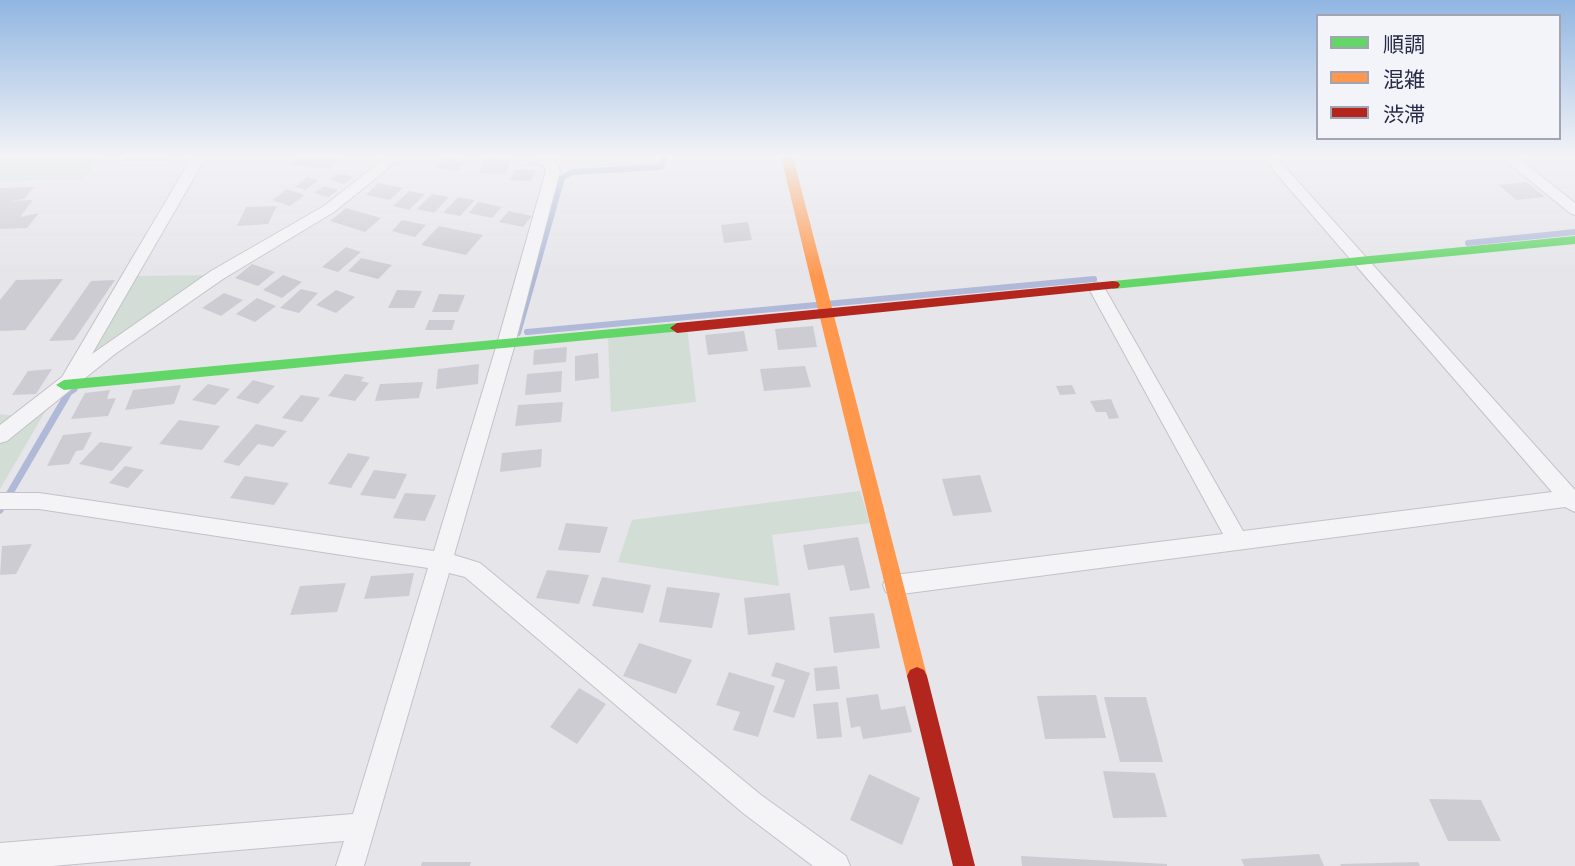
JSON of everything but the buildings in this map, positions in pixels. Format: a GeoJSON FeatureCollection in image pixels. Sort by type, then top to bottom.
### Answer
{"type":"FeatureCollection","features":[{"type":"Feature","properties":{"kind":"street"},"geometry":{"type":"LineString","coordinates":[[65,385],[175,197]]}},
{"type":"Feature","properties":{"kind":"street"},"geometry":{"type":"LineString","coordinates":[[0,436],[109,350],[217,275],[329,209],[343,197]]}},
{"type":"Feature","properties":{"kind":"street"},"geometry":{"type":"LineString","coordinates":[[350,866],[506,344],[546,197]]}},
{"type":"Feature","properties":{"kind":"street"},"geometry":{"type":"LineString","coordinates":[[797,197],[964,866]]}},
{"type":"Feature","properties":{"kind":"street"},"geometry":{"type":"LineString","coordinates":[[1305,197],[1572,501]]}},
{"type":"Feature","properties":{"kind":"street"},"geometry":{"type":"LineString","coordinates":[[1559,197],[1575,210]]}},
{"type":"Feature","properties":{"kind":"street"},"geometry":{"type":"LineString","coordinates":[[65,385],[1575,240]]}},
{"type":"Feature","properties":{"kind":"street"},"geometry":{"type":"LineString","coordinates":[[1096,286],[1238,541]]}},
{"type":"Feature","properties":{"kind":"street"},"geometry":{"type":"LineString","coordinates":[[0,502],[39,501],[441,561],[472,570],[752,804],[836,866]]}},
{"type":"Feature","properties":{"kind":"street"},"geometry":{"type":"LineString","coordinates":[[894,585],[1572,501]]}},
{"type":"Feature","properties":{"kind":"street"},"geometry":{"type":"LineString","coordinates":[[0,857],[362,826]]}},
{"type":"Feature","properties":{"kind":"shaded area"},"geometry":{"type":"Polygon","coordinates":[[[217,275],[72,373],[129,276],[217,275]]]}},
{"type":"Feature","properties":{"kind":"shaded area"},"geometry":{"type":"Polygon","coordinates":[[[687,327],[696,402],[611,412],[608,336],[687,327]]]}},
{"type":"Feature","properties":{"kind":"shaded area"},"geometry":{"type":"Polygon","coordinates":[[[57,391],[0,489],[0,414],[24,417],[57,391]]]}},
{"type":"Feature","properties":{"kind":"shaded area"},"geometry":{"type":"Polygon","coordinates":[[[860,491],[870,523],[772,535],[779,586],[618,562],[632,520],[860,491]]]}},
{"type":"Feature","properties":{"kind":"waterway"},"geometry":{"type":"LineString","coordinates":[[518,333],[556,197]]}},
{"type":"Feature","properties":{"kind":"waterway"},"geometry":{"type":"LineString","coordinates":[[1468,243],[1575,232]]}},
{"type":"Feature","properties":{"kind":"waterway"},"geometry":{"type":"LineString","coordinates":[[527,332],[1094,279]]}},
{"type":"Feature","properties":{"kind":"waterway"},"geometry":{"type":"LineString","coordinates":[[0,510],[69,392],[74,389]]}},
{"type":"Feature","properties":{"kind":"traffic: fast"},"geometry":{"type":"LineString","coordinates":[[1113,285],[1575,240]]}},
{"type":"Feature","properties":{"kind":"traffic: fast"},"geometry":{"type":"LineString","coordinates":[[64,385],[677,328]]}},
{"type":"Feature","properties":{"kind":"traffic: slow"},"geometry":{"type":"LineString","coordinates":[[797,197],[917,676]]}},
{"type":"Feature","properties":{"kind":"traffic: jam"},"geometry":{"type":"LineString","coordinates":[[677,328],[1113,285]]}},
{"type":"Feature","properties":{"kind":"traffic: jam"},"geometry":{"type":"LineString","coordinates":[[917,676],[964,866]]}}]}
